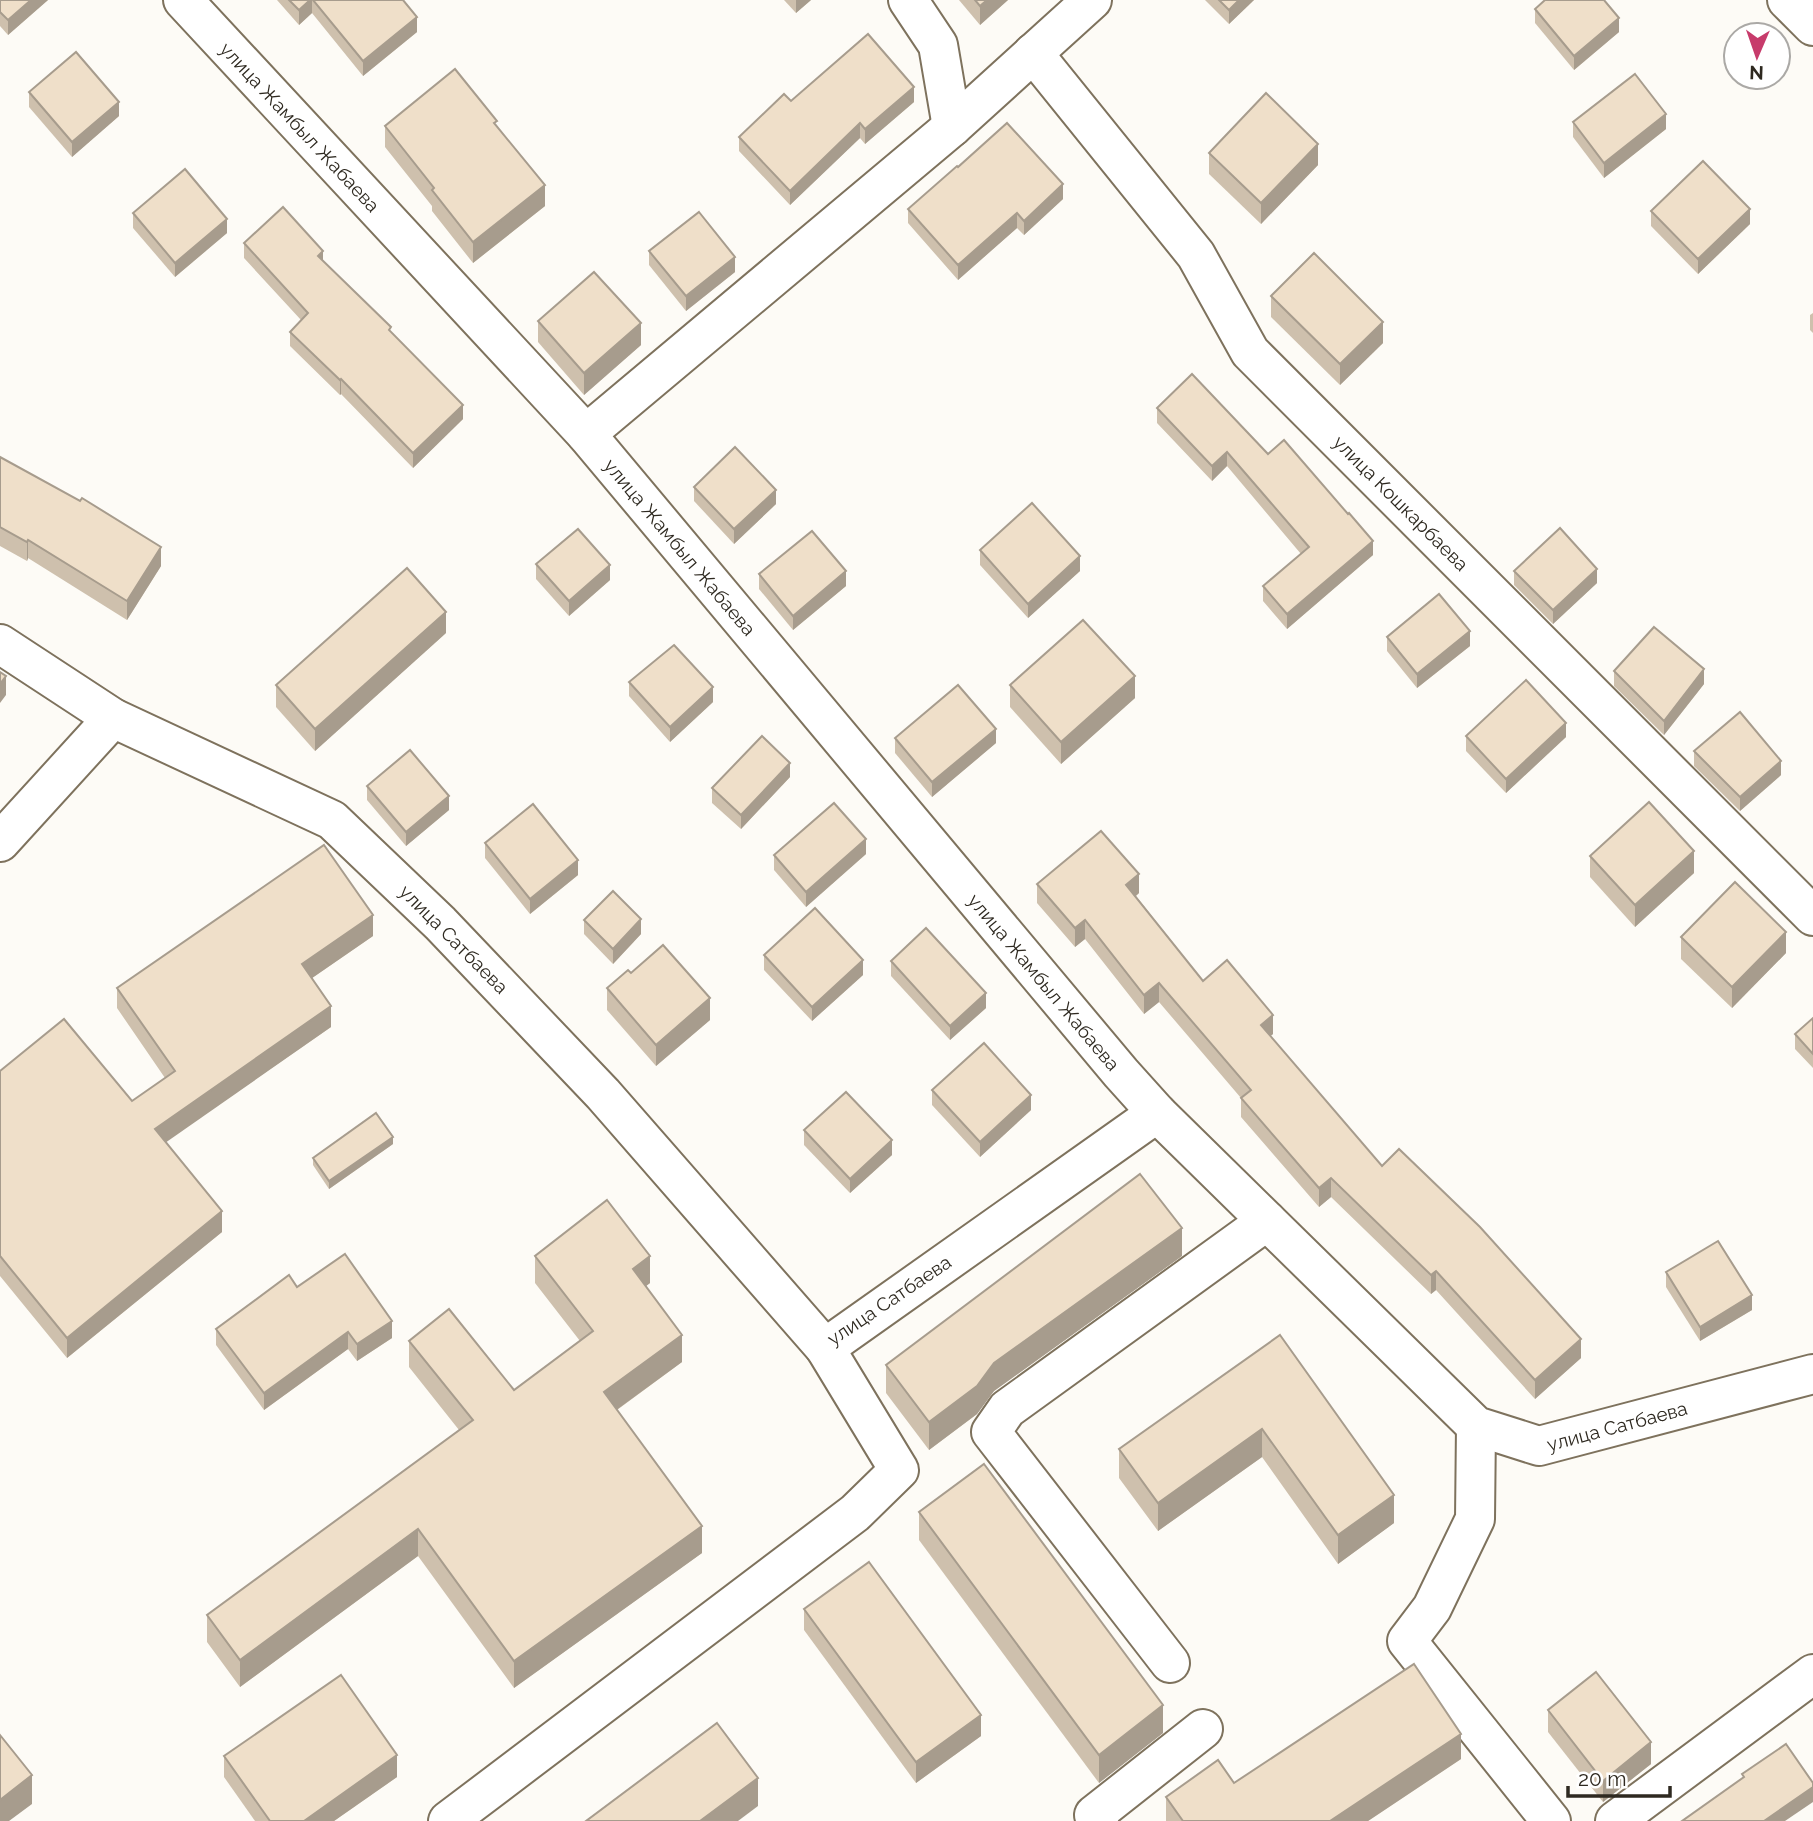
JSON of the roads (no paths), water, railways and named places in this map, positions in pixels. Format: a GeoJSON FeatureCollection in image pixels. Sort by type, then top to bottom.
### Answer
{"type":"FeatureCollection","features":[{"type":"Feature","properties":{"kind":"main road","name":"улица Жамбыл Жабаева"},"geometry":{"type":"LineString","coordinates":[[183,0],[586,434],[1121,1073],[1157,1112]]}},
{"type":"Feature","properties":{"kind":"main road"},"geometry":{"type":"LineString","coordinates":[[908,0],[938,45],[952,127]]}},
{"type":"Feature","properties":{"kind":"main road"},"geometry":{"type":"LineString","coordinates":[[586,434],[952,127],[1092,0]]}},
{"type":"Feature","properties":{"kind":"main road"},"geometry":{"type":"LineString","coordinates":[[1787,0],[1813,26]]}},
{"type":"Feature","properties":{"kind":"main road","name":"улица Кошкарбаева"},"geometry":{"type":"LineString","coordinates":[[1033,53],[1196,255],[1250,352],[1813,916]]}},
{"type":"Feature","properties":{"kind":"main road","name":"улица Сатбаева"},"geometry":{"type":"LineString","coordinates":[[0,644],[113,718],[332,820],[440,923],[603,1094],[825,1348],[1157,1112],[1476,1426],[1539,1446],[1813,1374]]}},
{"type":"Feature","properties":{"kind":"main road"},"geometry":{"type":"LineString","coordinates":[[0,842],[113,718]]}},
{"type":"Feature","properties":{"kind":"main road"},"geometry":{"type":"LineString","coordinates":[[1170,1663],[990,1432],[1007,1409],[1267,1221]]}},
{"type":"Feature","properties":{"kind":"main road"},"geometry":{"type":"LineString","coordinates":[[448,1821],[855,1513],[899,1470],[825,1348]]}},
{"type":"Feature","properties":{"kind":"main road"},"geometry":{"type":"LineString","coordinates":[[1476,1426],[1475,1519],[1432,1608],[1407,1641],[1551,1821]]}},
{"type":"Feature","properties":{"kind":"main road"},"geometry":{"type":"LineString","coordinates":[[1615,1821],[1813,1674]]}},
{"type":"Feature","properties":{"kind":"main road"},"geometry":{"type":"LineString","coordinates":[[1099,1821],[1094,1815],[1203,1729]]}}]}
